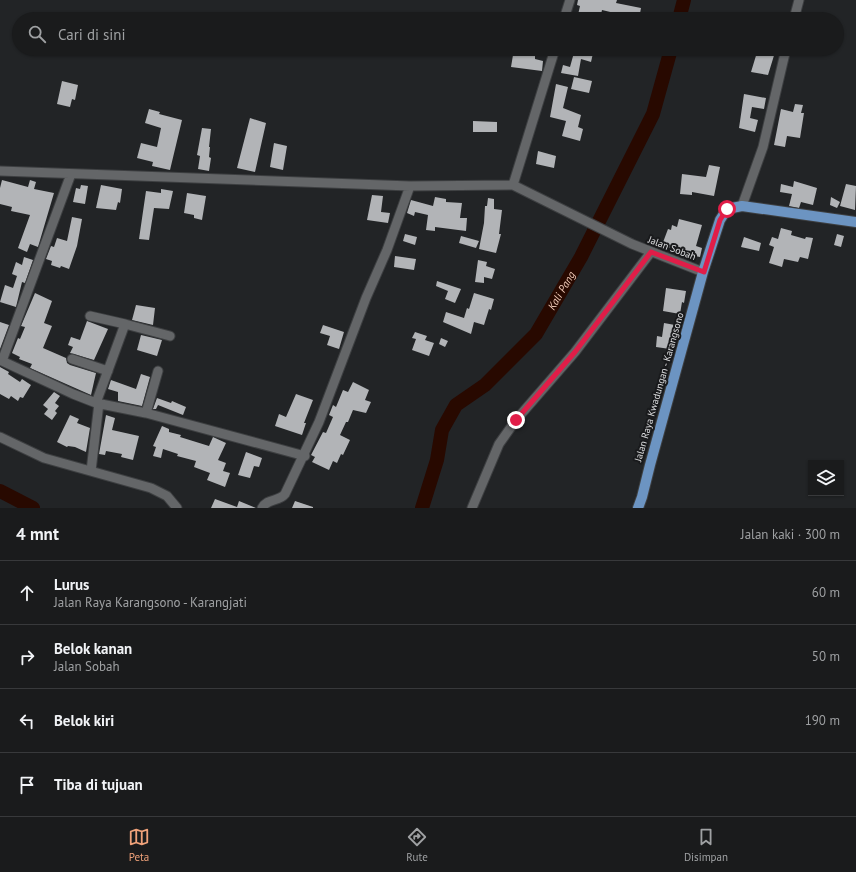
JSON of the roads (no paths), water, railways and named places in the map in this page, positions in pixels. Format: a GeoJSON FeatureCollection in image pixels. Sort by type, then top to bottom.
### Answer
{"type":"FeatureCollection","features":[{"type":"Feature","properties":{"kind":"main road"},"geometry":{"type":"LineString","coordinates":[[742,206],[856,222]]}},
{"type":"Feature","properties":{"kind":"main road","name":"Jalan Raya Kwadungan - Karangsono"},"geometry":{"type":"LineString","coordinates":[[638,508],[704,272],[723,214],[730,208],[742,206]]}},
{"type":"Feature","properties":{"kind":"street"},"geometry":{"type":"LineString","coordinates":[[566,12],[570,0]]}},
{"type":"Feature","properties":{"kind":"street"},"geometry":{"type":"LineString","coordinates":[[796,12],[799,0]]}},
{"type":"Feature","properties":{"kind":"street"},"geometry":{"type":"LineString","coordinates":[[0,171],[410,186],[512,185],[553,56]]}},
{"type":"Feature","properties":{"kind":"street"},"geometry":{"type":"LineString","coordinates":[[742,206],[762,147],[784,56]]}},
{"type":"Feature","properties":{"kind":"street"},"geometry":{"type":"LineString","coordinates":[[72,174],[35,288],[1,360],[73,394],[97,403],[146,413],[305,456]]}},
{"type":"Feature","properties":{"kind":"street","name":"Jalan Sobah"},"geometry":{"type":"LineString","coordinates":[[512,185],[632,244],[704,272]]}},
{"type":"Feature","properties":{"kind":"street"},"geometry":{"type":"LineString","coordinates":[[262,508],[267,502],[282,498],[305,456],[366,298],[387,250],[410,186]]}},
{"type":"Feature","properties":{"kind":"street"},"geometry":{"type":"LineString","coordinates":[[472,508],[499,444],[516,420],[575,352],[651,252]]}},
{"type":"Feature","properties":{"kind":"street"},"geometry":{"type":"LineString","coordinates":[[90,316],[170,336]]}},
{"type":"Feature","properties":{"kind":"street"},"geometry":{"type":"LineString","coordinates":[[91,471],[97,403],[125,324]]}},
{"type":"Feature","properties":{"kind":"street"},"geometry":{"type":"LineString","coordinates":[[72,359],[108,371]]}},
{"type":"Feature","properties":{"kind":"street"},"geometry":{"type":"LineString","coordinates":[[146,413],[158,371]]}},
{"type":"Feature","properties":{"kind":"street"},"geometry":{"type":"LineString","coordinates":[[0,437],[44,458],[151,488],[167,496],[177,508]]}},
{"type":"Feature","properties":{"kind":"waterway","name":"Kali Pang"},"geometry":{"type":"LineString","coordinates":[[681,12],[684,0]]}},
{"type":"Feature","properties":{"kind":"waterway","name":"Kali Pang"},"geometry":{"type":"LineString","coordinates":[[422,508],[437,460],[442,430],[456,405],[485,385],[536,334],[581,257],[653,114],[669,56]]}},
{"type":"Feature","properties":{"kind":"waterway","name":"Kali Pang"},"geometry":{"type":"LineString","coordinates":[[0,491],[33,508]]}}]}
